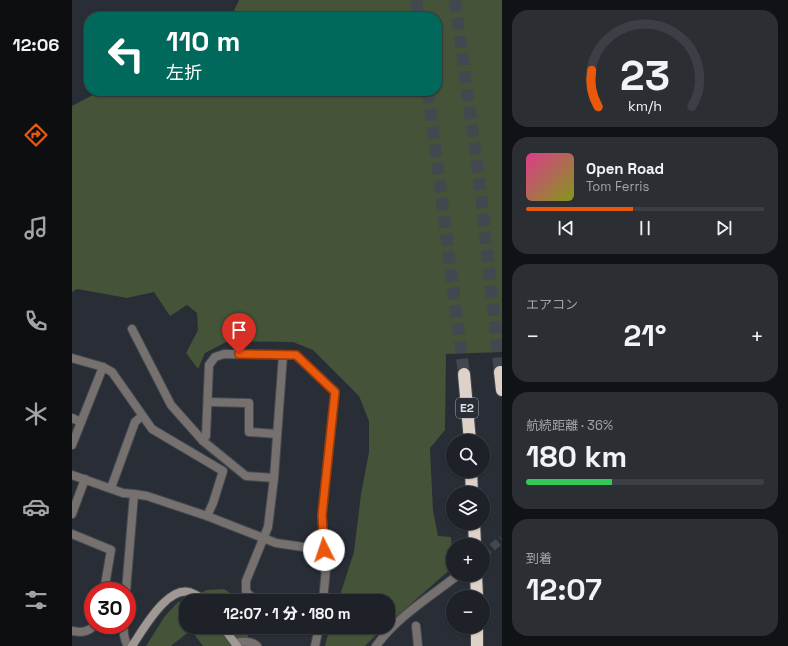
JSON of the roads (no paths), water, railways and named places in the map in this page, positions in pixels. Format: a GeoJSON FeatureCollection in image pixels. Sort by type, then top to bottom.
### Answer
{"type":"FeatureCollection","features":[{"type":"Feature","properties":{"kind":"highway"},"geometry":{"type":"LineString","coordinates":[[500,372],[502,390]]}},
{"type":"Feature","properties":{"kind":"highway","name":"E2"},"geometry":{"type":"LineString","coordinates":[[464,374],[469,434]]}},
{"type":"Feature","properties":{"kind":"highway"},"geometry":{"type":"LineString","coordinates":[[477,634],[477,646]]}},
{"type":"Feature","properties":{"kind":"street"},"geometry":{"type":"LineString","coordinates":[[132,329],[171,405],[203,441],[246,476],[274,478]]}},
{"type":"Feature","properties":{"kind":"street"},"geometry":{"type":"LineString","coordinates":[[203,441],[206,436],[209,365],[215,358],[224,354],[296,355],[335,392],[322,515],[326,569],[324,594]]}},
{"type":"Feature","properties":{"kind":"street"},"geometry":{"type":"LineString","coordinates":[[248,594],[246,591],[246,581],[268,527],[278,434],[283,355]]}},
{"type":"Feature","properties":{"kind":"street"},"geometry":{"type":"LineString","coordinates":[[72,358],[103,367],[112,372],[152,429],[223,471],[213,503],[207,516]]}},
{"type":"Feature","properties":{"kind":"street"},"geometry":{"type":"LineString","coordinates":[[72,445],[103,367]]}},
{"type":"Feature","properties":{"kind":"street"},"geometry":{"type":"LineString","coordinates":[[208,402],[249,403],[249,432],[278,434]]}},
{"type":"Feature","properties":{"kind":"street"},"geometry":{"type":"LineString","coordinates":[[111,488],[135,422],[142,416]]}},
{"type":"Feature","properties":{"kind":"street"},"geometry":{"type":"LineString","coordinates":[[72,418],[81,422]]}},
{"type":"Feature","properties":{"kind":"street"},"geometry":{"type":"LineString","coordinates":[[72,475],[123,493],[146,496],[207,516],[264,537],[276,543],[324,550]]}},
{"type":"Feature","properties":{"kind":"street"},"geometry":{"type":"LineString","coordinates":[[72,514],[85,479]]}},
{"type":"Feature","properties":{"kind":"street"},"geometry":{"type":"LineString","coordinates":[[127,582],[134,494]]}},
{"type":"Feature","properties":{"kind":"street"},"geometry":{"type":"LineString","coordinates":[[72,534],[111,550],[106,582]]}},
{"type":"Feature","properties":{"kind":"street"},"geometry":{"type":"LineString","coordinates":[[376,646],[385,634],[413,609],[449,582]]}},
{"type":"Feature","properties":{"kind":"street"},"geometry":{"type":"LineString","coordinates":[[132,646],[158,608],[170,597],[180,592],[190,592],[194,594]]}},
{"type":"Feature","properties":{"kind":"street"},"geometry":{"type":"LineString","coordinates":[[416,626],[418,646]]}},
{"type":"Feature","properties":{"kind":"street"},"geometry":{"type":"LineString","coordinates":[[72,631],[84,632]]}},
{"type":"Feature","properties":{"kind":"street"},"geometry":{"type":"LineString","coordinates":[[123,634],[125,642],[128,646]]}},
{"type":"Feature","properties":{"kind":"street"},"geometry":{"type":"LineString","coordinates":[[228,634],[236,644],[244,641],[254,643],[257,646]]}},
{"type":"Feature","properties":{"kind":"street"},"geometry":{"type":"LineString","coordinates":[[315,646],[317,634]]}},
{"type":"Feature","properties":{"kind":"tunnel"},"geometry":{"type":"LineString","coordinates":[[416,0],[417,12]]}},
{"type":"Feature","properties":{"kind":"tunnel"},"geometry":{"type":"LineString","coordinates":[[455,0],[481,195],[500,372]]}},
{"type":"Feature","properties":{"kind":"tunnel"},"geometry":{"type":"LineString","coordinates":[[429,96],[464,374]]}},
{"type":"Feature","properties":{"kind":"tunnel"},"geometry":{"type":"LineString","coordinates":[[490,549],[502,539]]}}]}
